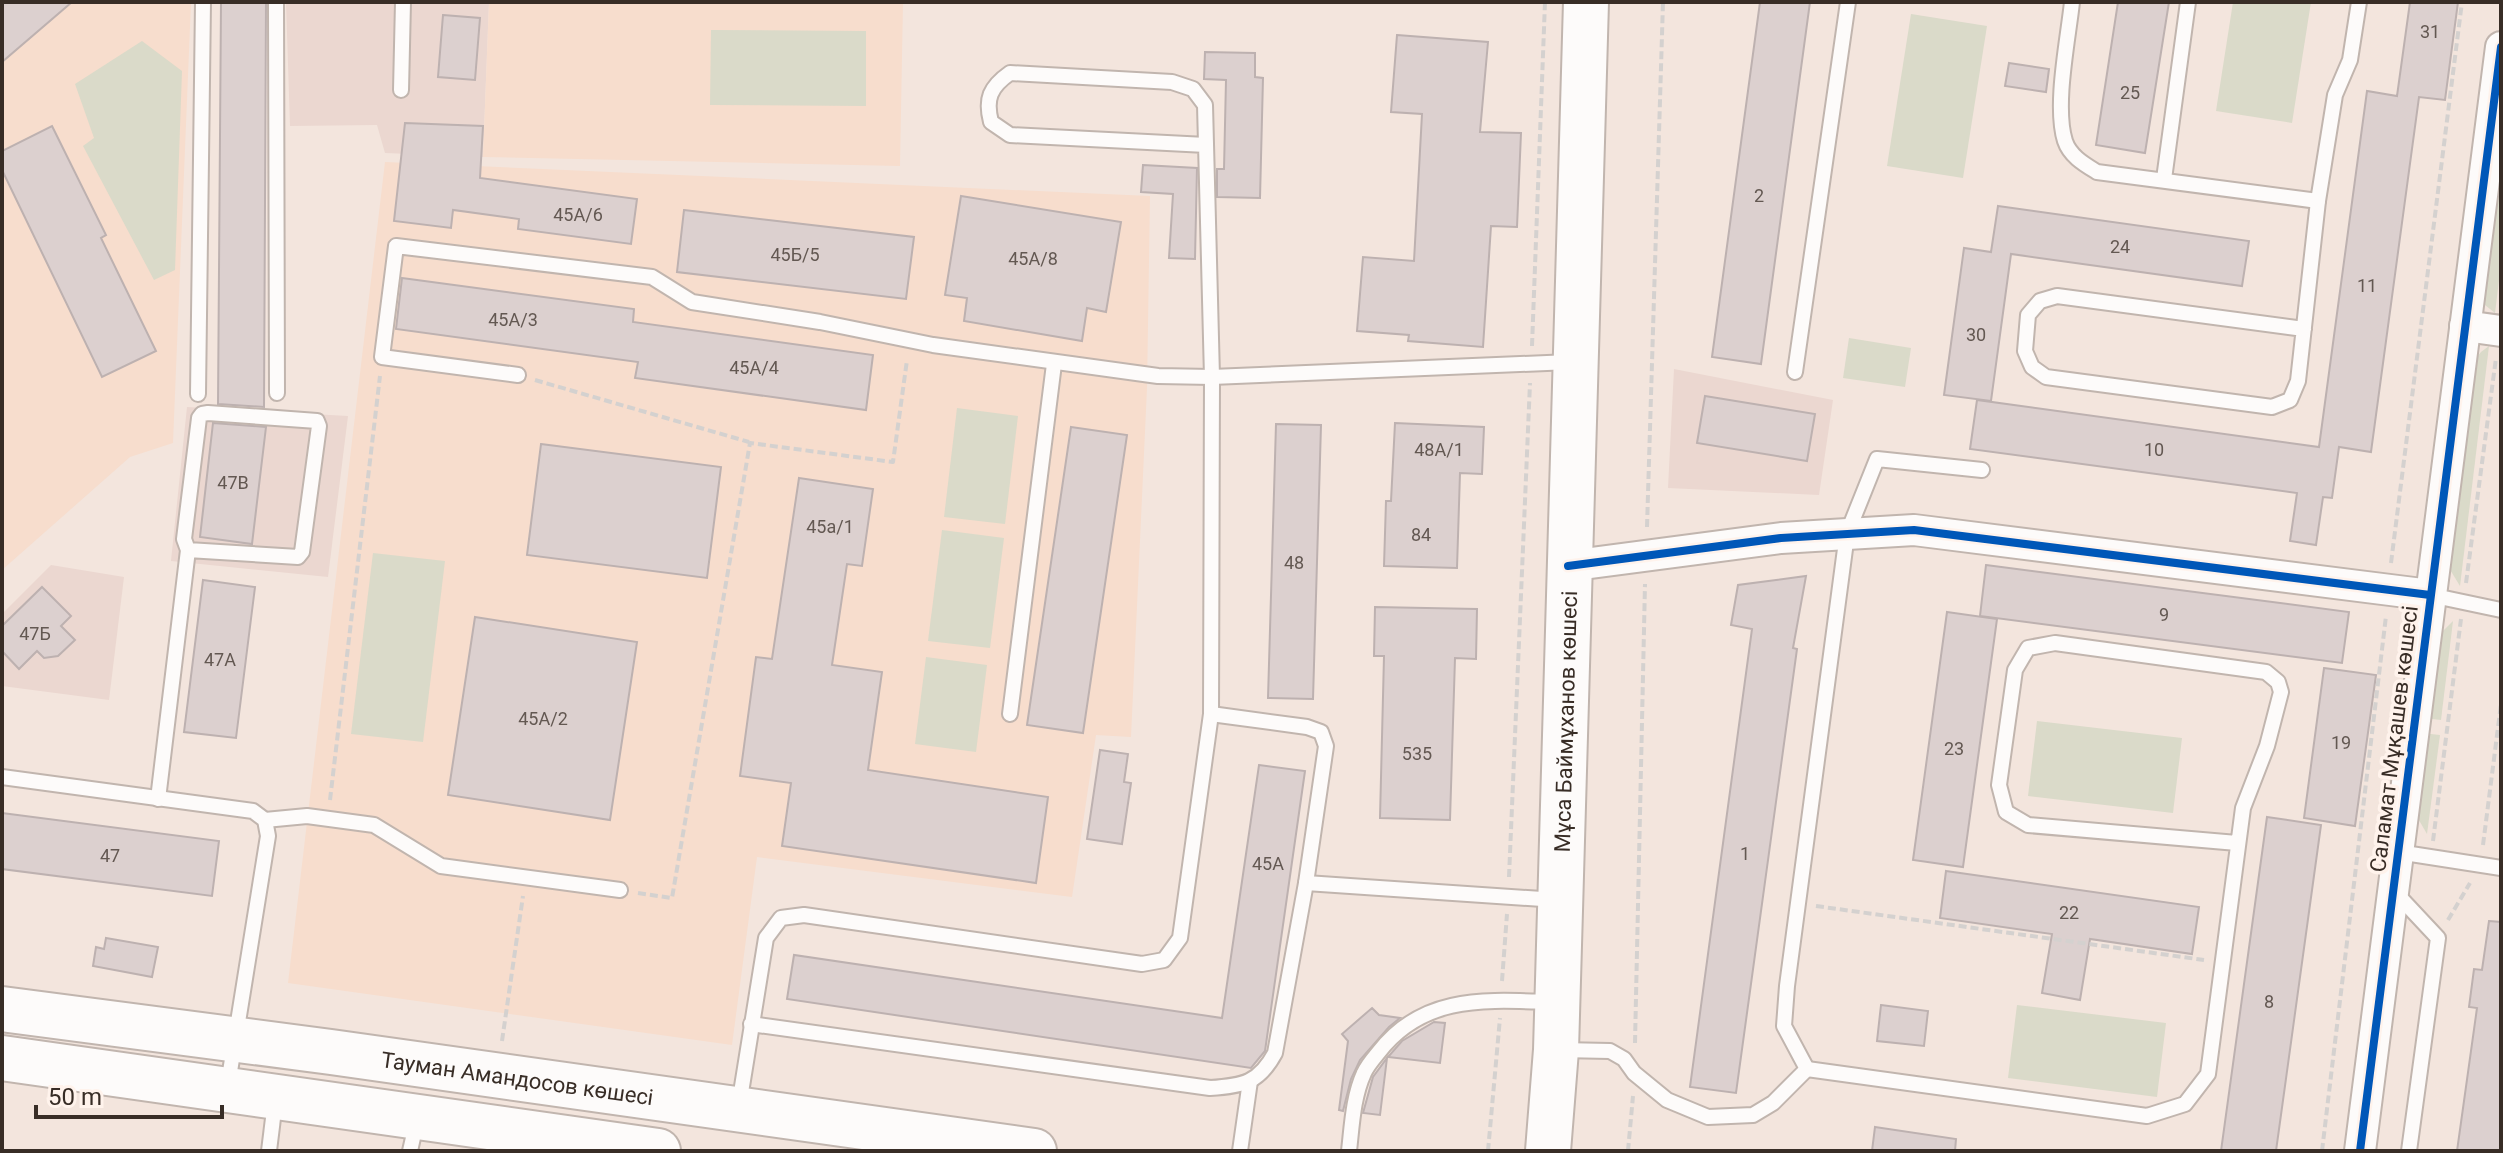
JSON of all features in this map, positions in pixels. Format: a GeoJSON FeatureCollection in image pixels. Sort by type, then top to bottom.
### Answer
{"type":"FeatureCollection","features":[{"type":"Feature","properties":{"kind":"main road","name":"Мұса Баймұханов көшесі"},"geometry":{"type":"LineString","coordinates":[[1546,1145],[1554,1065],[1586,2]]}},
{"type":"Feature","properties":{"kind":"main road","name":"Тауман Амандосов көшесі"},"geometry":{"type":"LineString","coordinates":[[2,1009],[1034,1151]]}},
{"type":"Feature","properties":{"kind":"main road"},"geometry":{"type":"LineString","coordinates":[[2,1058],[275,1097],[414,1134],[658,1151]]}},
{"type":"Feature","properties":{"kind":"street","name":"Саламат Мұқашев көшесі"},"geometry":{"type":"LineString","coordinates":[[2360,1151],[2501,47]]}},
{"type":"Feature","properties":{"kind":"street"},"geometry":{"type":"LineString","coordinates":[[2465,326],[2501,331]]}},
{"type":"Feature","properties":{"kind":"street"},"geometry":{"type":"LineString","coordinates":[[1568,566],[1781,538],[1914,530],[2430,595]]}},
{"type":"Feature","properties":{"kind":"street"},"geometry":{"type":"LineString","coordinates":[[614,1148],[619,1093]]}},
{"type":"Feature","properties":{"kind":"lane"},"geometry":{"type":"LineString","coordinates":[[198,394],[203,2]]}},
{"type":"Feature","properties":{"kind":"lane"},"geometry":{"type":"LineString","coordinates":[[276,2],[277,393]]}},
{"type":"Feature","properties":{"kind":"lane"},"geometry":{"type":"LineString","coordinates":[[401,90],[403,2]]}},
{"type":"Feature","properties":{"kind":"lane"},"geometry":{"type":"LineString","coordinates":[[1795,372],[1848,2]]}},
{"type":"Feature","properties":{"kind":"lane"},"geometry":{"type":"LineString","coordinates":[[2072,2],[2061,112],[2066,143],[2078,160],[2097,172],[2318,201]]}},
{"type":"Feature","properties":{"kind":"lane"},"geometry":{"type":"LineString","coordinates":[[2164,179],[2188,2]]}},
{"type":"Feature","properties":{"kind":"lane"},"geometry":{"type":"LineString","coordinates":[[2304,329],[2057,296],[2040,301],[2028,315],[2025,351],[2032,367],[2046,377],[2272,407],[2290,400],[2298,381],[2304,329],[2318,201],[2335,95],[2350,60],[2359,2]]}},
{"type":"Feature","properties":{"kind":"lane"},"geometry":{"type":"LineString","coordinates":[[738,1110],[766,938],[781,918],[804,915],[1142,964],[1164,960],[1180,938],[1211,714],[1212,377],[1205,105],[1193,89],[1172,82],[1010,73],[995,84],[986,103],[991,122],[1010,135],[1206,145]]}},
{"type":"Feature","properties":{"kind":"lane"},"geometry":{"type":"LineString","coordinates":[[518,375],[382,357],[396,246],[652,277],[692,302],[1054,364],[1158,376],[1212,377],[1574,362]]}},
{"type":"Feature","properties":{"kind":"lane"},"geometry":{"type":"LineString","coordinates":[[1010,714],[1054,364]]}},
{"type":"Feature","properties":{"kind":"lane"},"geometry":{"type":"LineString","coordinates":[[158,799],[188,550],[184,539],[199,418],[202,414],[317,421],[319,426],[302,552],[298,557],[188,550]]}},
{"type":"Feature","properties":{"kind":"lane"},"geometry":{"type":"LineString","coordinates":[[1807,1069],[1784,1026],[1847,534],[1877,459],[1982,470]]}},
{"type":"Feature","properties":{"kind":"lane"},"geometry":{"type":"LineString","coordinates":[[2430,595],[2501,610]]}},
{"type":"Feature","properties":{"kind":"lane"},"geometry":{"type":"LineString","coordinates":[[1807,1069],[2147,1116],[2185,1104],[2208,1074],[2243,808],[2267,746],[2281,692],[2278,682],[2266,672],[2070,645],[2055,643],[2028,648],[2015,670],[1999,785],[2006,812],[2028,825],[2237,843]]}},
{"type":"Feature","properties":{"kind":"lane"},"geometry":{"type":"LineString","coordinates":[[751,1024],[1210,1088],[1231,1087],[1265,1072],[1275,1053],[1306,883],[1326,746],[1321,732],[1307,727],[1211,714]]}},
{"type":"Feature","properties":{"kind":"lane"},"geometry":{"type":"LineString","coordinates":[[2,777],[253,811],[265,820],[307,816],[374,825],[441,866],[620,890]]}},
{"type":"Feature","properties":{"kind":"lane"},"geometry":{"type":"LineString","coordinates":[[227,1089],[268,836],[265,820]]}},
{"type":"Feature","properties":{"kind":"lane"},"geometry":{"type":"LineString","coordinates":[[2398,852],[2501,868]]}},
{"type":"Feature","properties":{"kind":"lane"},"geometry":{"type":"LineString","coordinates":[[1306,883],[1559,900]]}},
{"type":"Feature","properties":{"kind":"lane"},"geometry":{"type":"LineString","coordinates":[[2393,890],[2438,938],[2409,1151]]}},
{"type":"Feature","properties":{"kind":"lane"},"geometry":{"type":"LineString","coordinates":[[1349,1151],[1355,1102],[1364,1071],[1390,1037],[1423,1014],[1469,1001],[1556,1003]]}},
{"type":"Feature","properties":{"kind":"lane"},"geometry":{"type":"LineString","coordinates":[[1554,1065],[1610,1051],[1624,1059],[1634,1073],[1667,1100],[1708,1117],[1753,1115],[1773,1103],[1807,1069]]}},
{"type":"Feature","properties":{"kind":"lane"},"geometry":{"type":"LineString","coordinates":[[1240,1151],[1250,1081]]}},
{"type":"Feature","properties":{"kind":"lane"},"geometry":{"type":"LineString","coordinates":[[269,1151],[275,1097]]}},
{"type":"Feature","properties":{"kind":"path"},"geometry":{"type":"LineString","coordinates":[[1488,1151],[1508,897],[1545,2]]}},
{"type":"Feature","properties":{"kind":"path"},"geometry":{"type":"LineString","coordinates":[[518,375],[750,443],[893,462],[910,340]]}},
{"type":"Feature","properties":{"kind":"path"},"geometry":{"type":"LineString","coordinates":[[328,820],[382,357]]}},
{"type":"Feature","properties":{"kind":"path"},"geometry":{"type":"LineString","coordinates":[[620,890],[672,898],[750,443]]}},
{"type":"Feature","properties":{"kind":"path"},"geometry":{"type":"LineString","coordinates":[[2438,938],[2480,865],[2501,704]]}},
{"type":"Feature","properties":{"kind":"path"},"geometry":{"type":"LineString","coordinates":[[496,1075],[525,877]]}},
{"type":"Feature","properties":{"kind":"path"},"geometry":{"type":"LineString","coordinates":[[1798,903],[2223,963]]}},
{"type":"Feature","properties":{"kind":"shaded area"},"geometry":{"type":"Polygon","coordinates":[[[2,2],[191,2],[173,443],[130,457],[2,570],[2,2]]]}},
{"type":"Feature","properties":{"kind":"shaded area"},"geometry":{"type":"Polygon","coordinates":[[[286,2],[489,2],[483,157],[385,153],[377,125],[290,126],[286,2]]]}},
{"type":"Feature","properties":{"kind":"shaded area"},"geometry":{"type":"Polygon","coordinates":[[[489,2],[903,2],[900,166],[483,157],[489,2]]]}},
{"type":"Feature","properties":{"kind":"shaded area"},"geometry":{"type":"Polygon","coordinates":[[[385,162],[1150,196],[1147,388],[1131,737],[1096,735],[1072,897],[757,857],[732,1045],[288,983],[385,162]]]}},
{"type":"Feature","properties":{"kind":"shaded area"},"geometry":{"type":"Polygon","coordinates":[[[1674,369],[1833,400],[1819,495],[1668,488],[1674,369]]]}},
{"type":"Feature","properties":{"kind":"shaded area"},"geometry":{"type":"Polygon","coordinates":[[[187,407],[348,416],[328,577],[171,561],[187,407]]]}},
{"type":"Feature","properties":{"kind":"shaded area"},"geometry":{"type":"Polygon","coordinates":[[[51,565],[124,577],[109,700],[2,686],[2,614],[51,565]]]}},
{"type":"Feature","properties":{"kind":"green space"},"geometry":{"type":"Polygon","coordinates":[[[2233,2],[2311,2],[2292,123],[2216,111],[2233,2]]]}},
{"type":"Feature","properties":{"kind":"green space"},"geometry":{"type":"Polygon","coordinates":[[[1911,14],[1987,26],[1963,178],[1887,166],[1911,14]]]}},
{"type":"Feature","properties":{"kind":"green space"},"geometry":{"type":"Polygon","coordinates":[[[711,30],[866,31],[866,106],[710,105],[711,30]]]}},
{"type":"Feature","properties":{"kind":"green space"},"geometry":{"type":"Polygon","coordinates":[[[142,41],[182,71],[175,270],[154,280],[83,146],[94,138],[75,84],[142,41]]]}},
{"type":"Feature","properties":{"kind":"green space"},"geometry":{"type":"Polygon","coordinates":[[[2501,139],[2501,264],[2495,313],[2485,305],[2481,294],[2501,139]]]}},
{"type":"Feature","properties":{"kind":"green space"},"geometry":{"type":"Polygon","coordinates":[[[1849,338],[1911,348],[1905,387],[1843,378],[1849,338]]]}},
{"type":"Feature","properties":{"kind":"green space"},"geometry":{"type":"Polygon","coordinates":[[[2489,346],[2460,586],[2449,568],[2473,362],[2489,346]]]}},
{"type":"Feature","properties":{"kind":"green space"},"geometry":{"type":"Polygon","coordinates":[[[957,408],[1018,416],[1005,524],[944,517],[957,408]]]}},
{"type":"Feature","properties":{"kind":"green space"},"geometry":{"type":"Polygon","coordinates":[[[942,530],[1004,538],[990,648],[928,641],[942,530]]]}},
{"type":"Feature","properties":{"kind":"green space"},"geometry":{"type":"Polygon","coordinates":[[[373,553],[445,561],[423,742],[351,734],[373,553]]]}},
{"type":"Feature","properties":{"kind":"green space"},"geometry":{"type":"Polygon","coordinates":[[[2453,621],[2441,720],[2423,718],[2438,636],[2453,621]]]}},
{"type":"Feature","properties":{"kind":"green space"},"geometry":{"type":"Polygon","coordinates":[[[926,657],[987,665],[976,752],[915,744],[926,657]]]}},
{"type":"Feature","properties":{"kind":"green space"},"geometry":{"type":"Polygon","coordinates":[[[2037,721],[2182,738],[2173,813],[2028,796],[2037,721]]]}},
{"type":"Feature","properties":{"kind":"green space"},"geometry":{"type":"Polygon","coordinates":[[[2422,733],[2440,735],[2427,834],[2416,815],[2422,733]]]}},
{"type":"Feature","properties":{"kind":"green space"},"geometry":{"type":"Polygon","coordinates":[[[2017,1005],[2166,1023],[2157,1097],[2008,1078],[2017,1005]]]}},
{"type":"Feature","properties":{"kind":"building"},"geometry":{"type":"Polygon","coordinates":[[[2,2],[72,2],[2,62],[2,2]]]}},
{"type":"Feature","properties":{"kind":"building"},"geometry":{"type":"Polygon","coordinates":[[[221,2],[266,2],[264,407],[218,404],[221,2]]]}},
{"type":"Feature","properties":{"kind":"building"},"geometry":{"type":"Polygon","coordinates":[[[1760,2],[1810,2],[1761,364],[1712,357],[1760,2]]]}},
{"type":"Feature","properties":{"kind":"building"},"geometry":{"type":"Polygon","coordinates":[[[2118,2],[2169,2],[2145,153],[2096,145],[2118,2]]]}},
{"type":"Feature","properties":{"kind":"building"},"geometry":{"type":"Polygon","coordinates":[[[2410,2],[2458,2],[2445,100],[2419,97],[2371,452],[2339,447],[2332,498],[2323,497],[2316,545],[2290,541],[2297,493],[1970,449],[1977,400],[2319,447],[2367,91],[2397,96],[2410,2]]]}},
{"type":"Feature","properties":{"kind":"building"},"geometry":{"type":"Polygon","coordinates":[[[443,15],[480,18],[475,80],[438,77],[443,15]]]}},
{"type":"Feature","properties":{"kind":"building"},"geometry":{"type":"Polygon","coordinates":[[[1397,35],[1488,42],[1480,132],[1521,133],[1517,227],[1491,226],[1483,347],[1408,341],[1409,335],[1357,331],[1363,257],[1414,261],[1422,114],[1391,112],[1397,35]]]}},
{"type":"Feature","properties":{"kind":"building"},"geometry":{"type":"Polygon","coordinates":[[[1205,52],[1255,53],[1255,77],[1263,78],[1260,198],[1217,197],[1217,169],[1224,169],[1226,80],[1204,79],[1205,52]]]}},
{"type":"Feature","properties":{"kind":"building"},"geometry":{"type":"Polygon","coordinates":[[[2009,63],[2049,69],[2046,92],[2005,86],[2009,63]]]}},
{"type":"Feature","properties":{"kind":"building"},"geometry":{"type":"Polygon","coordinates":[[[405,123],[483,126],[480,178],[637,199],[631,244],[518,229],[519,219],[453,210],[451,228],[394,221],[405,123]]]}},
{"type":"Feature","properties":{"kind":"building"},"geometry":{"type":"Polygon","coordinates":[[[52,126],[106,235],[101,238],[156,351],[102,377],[2,170],[2,151],[52,126]]]}},
{"type":"Feature","properties":{"kind":"building"},"geometry":{"type":"Polygon","coordinates":[[[1143,165],[1197,168],[1195,259],[1169,258],[1173,194],[1141,192],[1143,165]]]}},
{"type":"Feature","properties":{"kind":"building"},"geometry":{"type":"Polygon","coordinates":[[[961,196],[1121,222],[1106,312],[1087,308],[1082,341],[964,321],[967,298],[945,295],[961,196]]]}},
{"type":"Feature","properties":{"kind":"building"},"geometry":{"type":"Polygon","coordinates":[[[1998,206],[2249,241],[2242,286],[2011,254],[1991,401],[1944,395],[1964,248],[1991,252],[1998,206]]]}},
{"type":"Feature","properties":{"kind":"building"},"geometry":{"type":"Polygon","coordinates":[[[684,210],[914,237],[906,299],[677,272],[684,210]]]}},
{"type":"Feature","properties":{"kind":"building"},"geometry":{"type":"Polygon","coordinates":[[[402,278],[634,309],[633,322],[873,355],[866,410],[635,378],[638,362],[396,329],[402,278]]]}},
{"type":"Feature","properties":{"kind":"building"},"geometry":{"type":"Polygon","coordinates":[[[1705,396],[1815,414],[1807,461],[1697,443],[1705,396]]]}},
{"type":"Feature","properties":{"kind":"building"},"geometry":{"type":"Polygon","coordinates":[[[213,423],[266,427],[252,544],[200,537],[213,423]]]}},
{"type":"Feature","properties":{"kind":"building"},"geometry":{"type":"Polygon","coordinates":[[[1395,423],[1484,427],[1482,474],[1460,473],[1457,568],[1384,566],[1386,501],[1391,501],[1395,423]]]}},
{"type":"Feature","properties":{"kind":"building"},"geometry":{"type":"Polygon","coordinates":[[[1276,424],[1321,425],[1313,699],[1268,698],[1276,424]]]}},
{"type":"Feature","properties":{"kind":"building"},"geometry":{"type":"Polygon","coordinates":[[[1071,427],[1127,435],[1083,733],[1027,725],[1071,427]]]}},
{"type":"Feature","properties":{"kind":"building"},"geometry":{"type":"Polygon","coordinates":[[[541,444],[721,467],[707,578],[527,555],[541,444]]]}},
{"type":"Feature","properties":{"kind":"building"},"geometry":{"type":"Polygon","coordinates":[[[799,478],[873,489],[862,566],[847,564],[832,665],[882,672],[868,770],[1048,797],[1036,883],[782,846],[791,783],[740,776],[756,657],[772,659],[799,478]]]}},
{"type":"Feature","properties":{"kind":"building"},"geometry":{"type":"Polygon","coordinates":[[[1986,565],[2349,612],[2342,663],[1980,616],[1986,565]]]}},
{"type":"Feature","properties":{"kind":"building"},"geometry":{"type":"Polygon","coordinates":[[[1806,576],[1793,648],[1797,649],[1736,1093],[1690,1087],[1752,629],[1731,625],[1738,585],[1806,576]]]}},
{"type":"Feature","properties":{"kind":"building"},"geometry":{"type":"Polygon","coordinates":[[[203,580],[255,587],[236,738],[184,732],[203,580]]]}},
{"type":"Feature","properties":{"kind":"building"},"geometry":{"type":"Polygon","coordinates":[[[42,587],[71,616],[61,626],[75,640],[58,656],[44,658],[37,651],[19,669],[2,651],[2,626],[42,587]]]}},
{"type":"Feature","properties":{"kind":"building"},"geometry":{"type":"Polygon","coordinates":[[[1375,607],[1477,609],[1476,659],[1455,658],[1450,820],[1380,818],[1384,656],[1374,656],[1375,607]]]}},
{"type":"Feature","properties":{"kind":"building"},"geometry":{"type":"Polygon","coordinates":[[[1947,612],[1997,619],[1963,867],[1913,860],[1947,612]]]}},
{"type":"Feature","properties":{"kind":"building"},"geometry":{"type":"Polygon","coordinates":[[[475,617],[637,642],[610,820],[448,795],[475,617]]]}},
{"type":"Feature","properties":{"kind":"building"},"geometry":{"type":"Polygon","coordinates":[[[2324,668],[2376,675],[2355,826],[2304,818],[2324,668]]]}},
{"type":"Feature","properties":{"kind":"building"},"geometry":{"type":"Polygon","coordinates":[[[1100,750],[1128,754],[1124,782],[1131,783],[1122,844],[1087,839],[1100,750]]]}},
{"type":"Feature","properties":{"kind":"building"},"geometry":{"type":"Polygon","coordinates":[[[1259,765],[1305,771],[1265,1051],[1251,1068],[787,999],[794,955],[1222,1018],[1259,765]]]}},
{"type":"Feature","properties":{"kind":"building"},"geometry":{"type":"Polygon","coordinates":[[[2,813],[219,841],[212,896],[2,869],[2,813]]]}},
{"type":"Feature","properties":{"kind":"building"},"geometry":{"type":"Polygon","coordinates":[[[2267,817],[2321,825],[2276,1151],[2221,1151],[2267,817]]]}},
{"type":"Feature","properties":{"kind":"building"},"geometry":{"type":"Polygon","coordinates":[[[1946,871],[2199,907],[2192,954],[2090,939],[2080,1000],[2042,993],[2052,934],[1940,918],[1946,871]]]}},
{"type":"Feature","properties":{"kind":"building"},"geometry":{"type":"Polygon","coordinates":[[[2489,921],[2501,922],[2501,1151],[2457,1151],[2477,1008],[2469,1007],[2474,969],[2482,970],[2489,921]]]}},
{"type":"Feature","properties":{"kind":"building"},"geometry":{"type":"Polygon","coordinates":[[[106,938],[158,947],[152,977],[93,966],[96,947],[104,949],[106,938]]]}},
{"type":"Feature","properties":{"kind":"building"},"geometry":{"type":"Polygon","coordinates":[[[1881,1005],[1928,1011],[1924,1046],[1877,1041],[1881,1005]]]}},
{"type":"Feature","properties":{"kind":"building"},"geometry":{"type":"Polygon","coordinates":[[[1372,1008],[1379,1015],[1400,1018],[1360,1060],[1351,1079],[1343,1111],[1339,1110],[1348,1041],[1342,1034],[1372,1008]]]}},
{"type":"Feature","properties":{"kind":"building"},"geometry":{"type":"Polygon","coordinates":[[[1434,1022],[1445,1023],[1440,1063],[1388,1057],[1402,1041],[1434,1022]]]}},
{"type":"Feature","properties":{"kind":"building"},"geometry":{"type":"Polygon","coordinates":[[[1387,1058],[1380,1115],[1363,1113],[1373,1077],[1387,1058]]]}},
{"type":"Feature","properties":{"kind":"building"},"geometry":{"type":"Polygon","coordinates":[[[1875,1127],[1956,1139],[1955,1151],[1872,1151],[1875,1127]]]}},
{"type":"Feature","properties":{"kind":"cycle path"},"geometry":{"type":"LineString","coordinates":[[2360,1151],[2501,47]]}},
{"type":"Feature","properties":{"kind":"cycle path"},"geometry":{"type":"LineString","coordinates":[[1568,566],[1781,538],[1914,530],[2430,595]]}}]}
